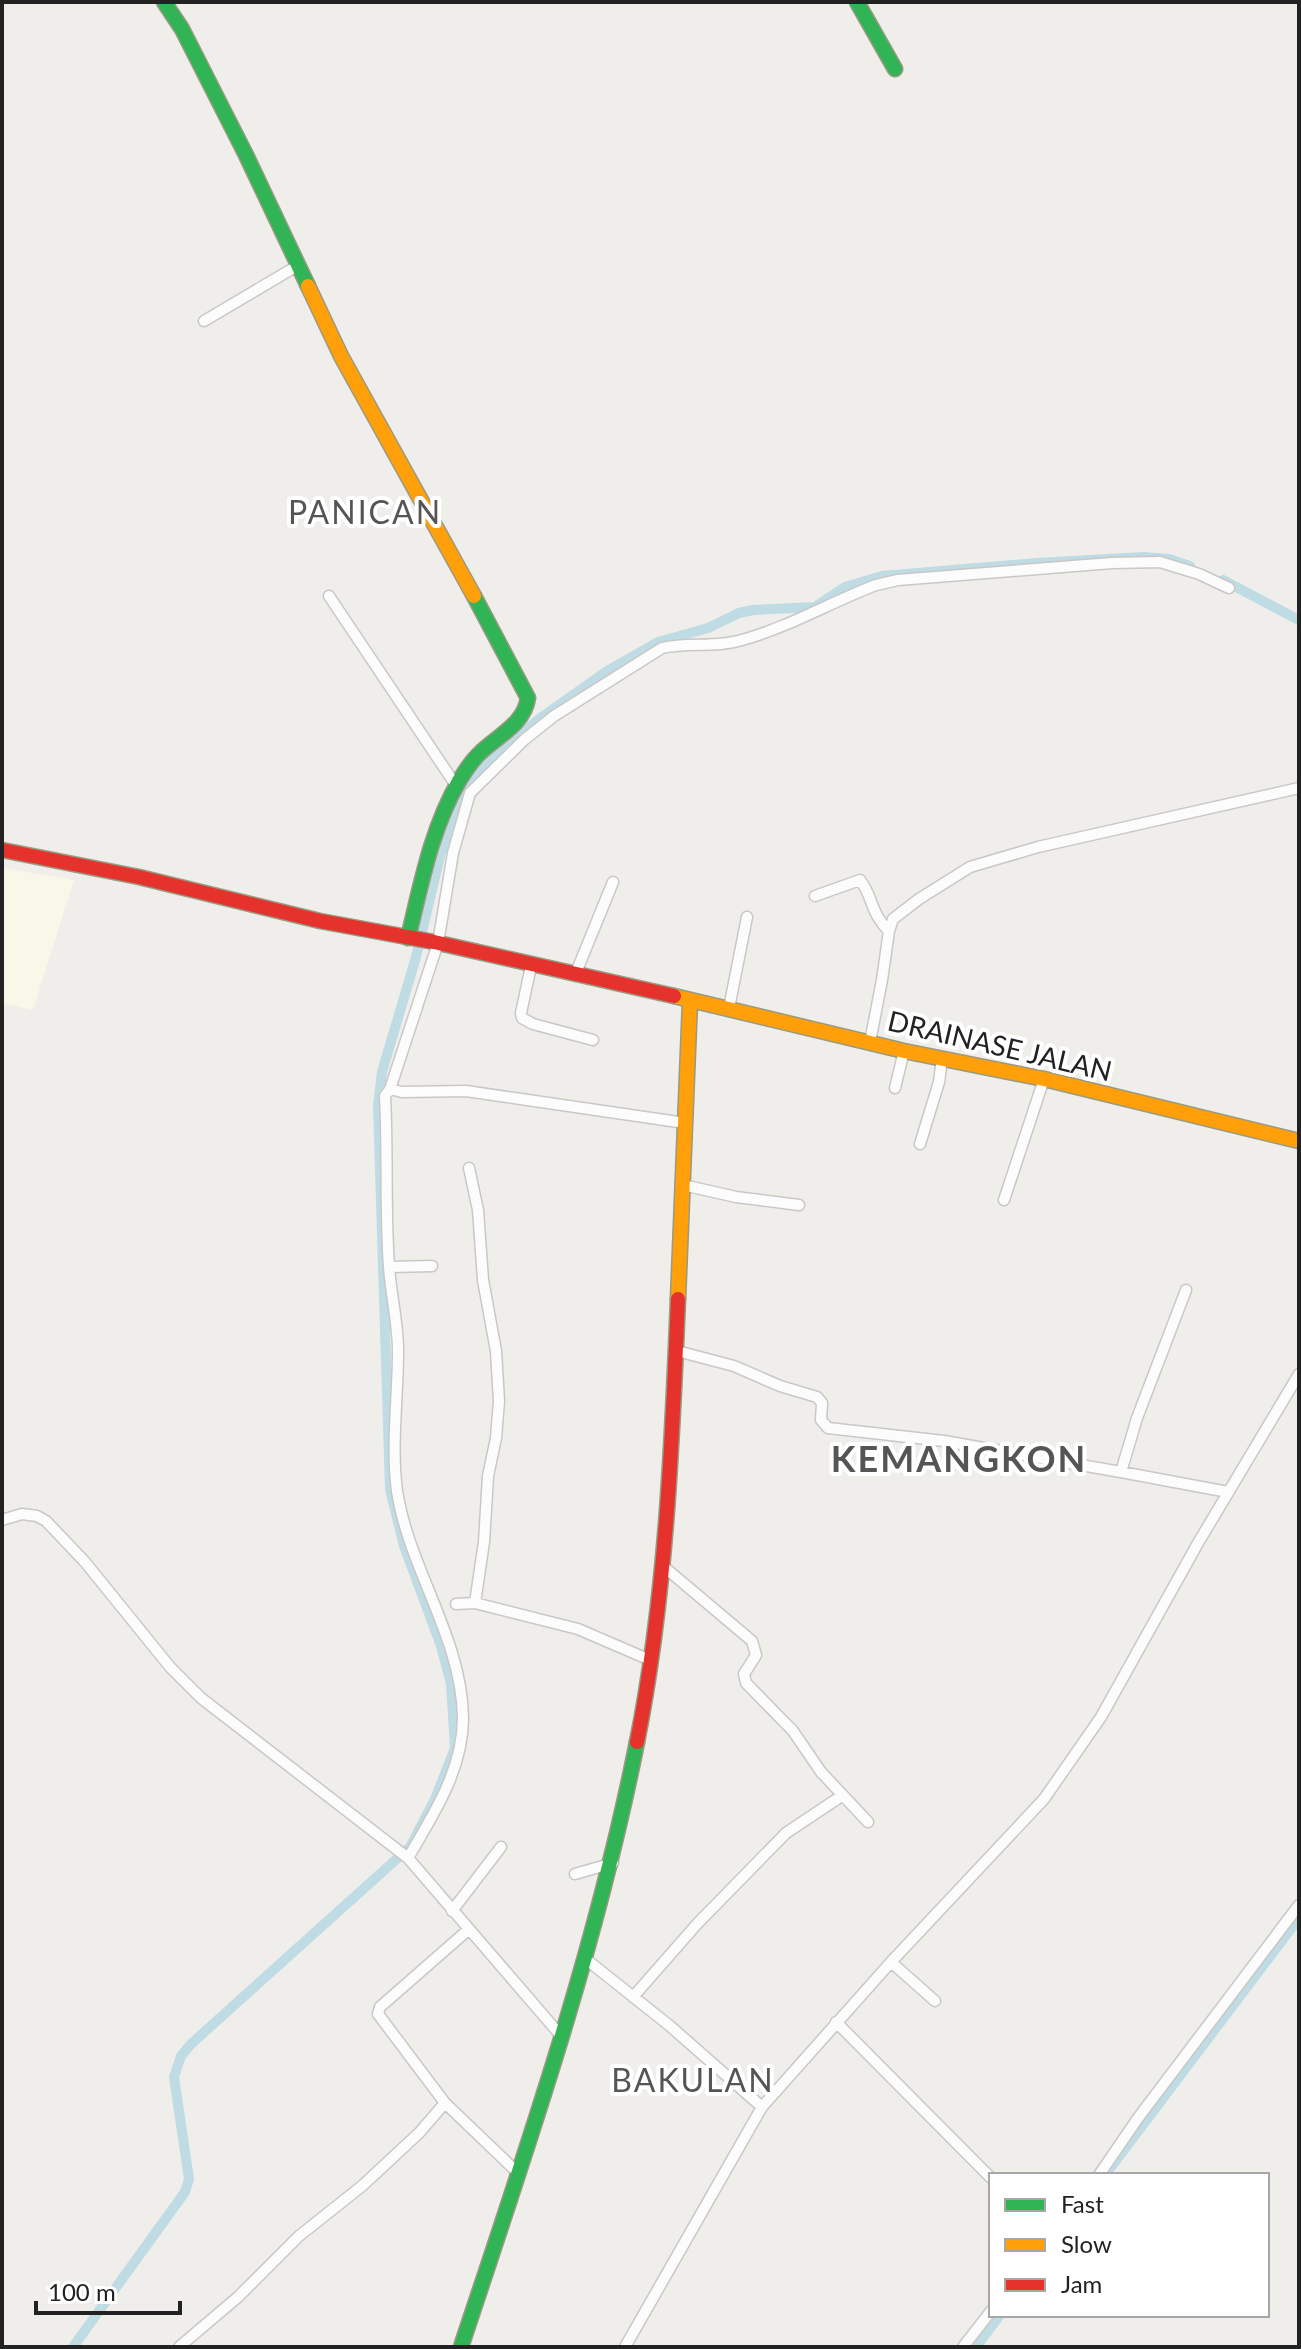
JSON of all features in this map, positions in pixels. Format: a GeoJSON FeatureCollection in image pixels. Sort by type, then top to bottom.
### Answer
{"type":"FeatureCollection","features":[{"type":"Feature","properties":{"kind":"main road"},"geometry":{"type":"LineString","coordinates":[[164,2],[182,29],[246,155],[341,356],[451,552],[528,698],[524,715],[475,757],[455,784],[442,811],[408,938]]}},
{"type":"Feature","properties":{"kind":"main road"},"geometry":{"type":"LineString","coordinates":[[857,2],[895,69]]}},
{"type":"Feature","properties":{"kind":"main road","name":"DRAINASE JALAN"},"geometry":{"type":"LineString","coordinates":[[2,850],[139,877],[320,921],[436,943],[729,1008],[904,1051],[1044,1079],[1299,1141]]}},
{"type":"Feature","properties":{"kind":"main road"},"geometry":{"type":"LineString","coordinates":[[461,2347],[587,1960],[613,1863],[643,1716],[663,1566],[677,1351],[690,1001]]}},
{"type":"Feature","properties":{"kind":"street"},"geometry":{"type":"LineString","coordinates":[[204,321],[297,266]]}},
{"type":"Feature","properties":{"kind":"street"},"geometry":{"type":"LineString","coordinates":[[405,1855],[447,1787],[462,1739],[463,1717],[459,1675],[422,1575],[397,1493],[394,1457],[398,1348],[389,1267],[385,1096],[390,1089],[436,943],[453,853],[470,793],[524,740],[554,716],[662,648],[717,645],[743,640],[862,590],[898,580],[1160,562],[1199,574],[1229,588]]}},
{"type":"Feature","properties":{"kind":"street"},"geometry":{"type":"LineString","coordinates":[[329,596],[455,784]]}},
{"type":"Feature","properties":{"kind":"street"},"geometry":{"type":"LineString","coordinates":[[870,1042],[893,919],[902,910],[970,867],[1038,847],[1299,788]]}},
{"type":"Feature","properties":{"kind":"street"},"geometry":{"type":"LineString","coordinates":[[815,896],[860,880],[875,915],[889,931]]}},
{"type":"Feature","properties":{"kind":"street"},"geometry":{"type":"LineString","coordinates":[[575,975],[613,882]]}},
{"type":"Feature","properties":{"kind":"street"},"geometry":{"type":"LineString","coordinates":[[729,1008],[747,917]]}},
{"type":"Feature","properties":{"kind":"street"},"geometry":{"type":"LineString","coordinates":[[531,966],[522,1018],[533,1024],[593,1040]]}},
{"type":"Feature","properties":{"kind":"street"},"geometry":{"type":"LineString","coordinates":[[895,1088],[904,1051]]}},
{"type":"Feature","properties":{"kind":"street"},"geometry":{"type":"LineString","coordinates":[[920,1144],[939,1082],[942,1059]]}},
{"type":"Feature","properties":{"kind":"street"},"geometry":{"type":"LineString","coordinates":[[1004,1200],[1044,1079]]}},
{"type":"Feature","properties":{"kind":"street"},"geometry":{"type":"LineString","coordinates":[[390,1089],[402,1092],[466,1091],[685,1123]]}},
{"type":"Feature","properties":{"kind":"street"},"geometry":{"type":"LineString","coordinates":[[469,1168],[478,1210],[483,1280],[496,1351],[499,1401],[475,1603]]}},
{"type":"Feature","properties":{"kind":"street"},"geometry":{"type":"LineString","coordinates":[[683,1185],[736,1197],[799,1205]]}},
{"type":"Feature","properties":{"kind":"street"},"geometry":{"type":"LineString","coordinates":[[389,1267],[432,1266]]}},
{"type":"Feature","properties":{"kind":"street"},"geometry":{"type":"LineString","coordinates":[[1121,1472],[1137,1418],[1186,1290]]}},
{"type":"Feature","properties":{"kind":"street"},"geometry":{"type":"LineString","coordinates":[[677,1351],[719,1361],[780,1386],[817,1397],[822,1403],[821,1420],[828,1428],[944,1441],[1228,1492]]}},
{"type":"Feature","properties":{"kind":"street"},"geometry":{"type":"LineString","coordinates":[[625,2347],[762,2107],[836,2022],[1044,1799],[1101,1717],[1228,1492],[1299,1374]]}},
{"type":"Feature","properties":{"kind":"street"},"geometry":{"type":"LineString","coordinates":[[2,1520],[22,1514],[46,1521],[85,1562],[170,1667],[201,1698],[405,1855],[562,2037]]}},
{"type":"Feature","properties":{"kind":"street"},"geometry":{"type":"LineString","coordinates":[[663,1566],[752,1641],[756,1655],[744,1674],[746,1683],[793,1731],[821,1772],[868,1822]]}},
{"type":"Feature","properties":{"kind":"street"},"geometry":{"type":"LineString","coordinates":[[456,1604],[475,1603],[578,1629],[650,1660]]}},
{"type":"Feature","properties":{"kind":"street"},"geometry":{"type":"LineString","coordinates":[[633,1997],[697,1924],[776,1843],[795,1826],[843,1795]]}},
{"type":"Feature","properties":{"kind":"street"},"geometry":{"type":"LineString","coordinates":[[452,1911],[501,1847]]}},
{"type":"Feature","properties":{"kind":"street"},"geometry":{"type":"LineString","coordinates":[[575,1874],[613,1863]]}},
{"type":"Feature","properties":{"kind":"street"},"geometry":{"type":"LineString","coordinates":[[1100,2173],[1138,2118],[1299,1905]]}},
{"type":"Feature","properties":{"kind":"street"},"geometry":{"type":"LineString","coordinates":[[468,1930],[380,2007],[378,2014],[445,2103],[517,2172]]}},
{"type":"Feature","properties":{"kind":"street"},"geometry":{"type":"LineString","coordinates":[[587,1960],[762,2107]]}},
{"type":"Feature","properties":{"kind":"street"},"geometry":{"type":"LineString","coordinates":[[891,1962],[935,2001]]}},
{"type":"Feature","properties":{"kind":"street"},"geometry":{"type":"LineString","coordinates":[[836,2022],[989,2176]]}},
{"type":"Feature","properties":{"kind":"street"},"geometry":{"type":"LineString","coordinates":[[179,2347],[238,2297],[299,2236],[419,2133],[445,2103]]}},
{"type":"Feature","properties":{"kind":"street"},"geometry":{"type":"LineString","coordinates":[[963,2347],[989,2314]]}},
{"type":"Feature","properties":{"kind":"shaded area"},"geometry":{"type":"Polygon","coordinates":[[[2,868],[74,880],[33,1010],[2,1003],[2,868]]]}},
{"type":"Feature","properties":{"kind":"waterway"},"geometry":{"type":"LineString","coordinates":[[73,2347],[185,2192],[189,2179],[174,2077],[181,2056],[410,1847],[435,1799],[455,1748],[451,1684],[441,1646],[404,1546],[390,1489],[378,1106],[382,1072],[416,957],[440,856],[456,807],[469,782],[539,719],[607,671],[658,642],[708,628],[739,613],[815,607],[845,587],[882,576],[1144,557],[1169,559],[1190,566]]}},
{"type":"Feature","properties":{"kind":"waterway"},"geometry":{"type":"LineString","coordinates":[[1223,580],[1299,620]]}},
{"type":"Feature","properties":{"kind":"waterway"},"geometry":{"type":"LineString","coordinates":[[1107,2173],[1299,1918]]}},
{"type":"Feature","properties":{"kind":"waterway"},"geometry":{"type":"LineString","coordinates":[[976,2347],[998,2317]]}},
{"type":"Feature","properties":{"kind":"traffic: fast"},"geometry":{"type":"LineString","coordinates":[[164,2],[182,29],[246,155],[308,286]]}},
{"type":"Feature","properties":{"kind":"traffic: fast"},"geometry":{"type":"LineString","coordinates":[[857,2],[895,69]]}},
{"type":"Feature","properties":{"kind":"traffic: fast"},"geometry":{"type":"LineString","coordinates":[[408,938],[428,858],[449,799],[475,758],[522,715],[528,698],[474,596]]}},
{"type":"Feature","properties":{"kind":"traffic: fast"},"geometry":{"type":"LineString","coordinates":[[461,2347],[581,1972],[637,1742]]}},
{"type":"Feature","properties":{"kind":"traffic: slow"},"geometry":{"type":"LineString","coordinates":[[308,286],[341,356],[474,596]]}},
{"type":"Feature","properties":{"kind":"traffic: slow"},"geometry":{"type":"LineString","coordinates":[[674,996],[904,1051],[1044,1079],[1299,1141]]}},
{"type":"Feature","properties":{"kind":"traffic: slow"},"geometry":{"type":"LineString","coordinates":[[678,1299],[690,1001]]}},
{"type":"Feature","properties":{"kind":"traffic: jam"},"geometry":{"type":"LineString","coordinates":[[2,850],[139,877],[320,921],[434,942],[674,996]]}},
{"type":"Feature","properties":{"kind":"traffic: jam"},"geometry":{"type":"LineString","coordinates":[[637,1742],[661,1577],[678,1299]]}},
{"type":"Feature","properties":{"kind":"district","name":"PANICAN"},"geometry":{"type":"Point","coordinates":[365,511]}},
{"type":"Feature","properties":{"kind":"district","name":"KEMANGKON"},"geometry":{"type":"Point","coordinates":[959,1458]}},
{"type":"Feature","properties":{"kind":"district","name":"BAKULAN"},"geometry":{"type":"Point","coordinates":[693,2079]}}]}
